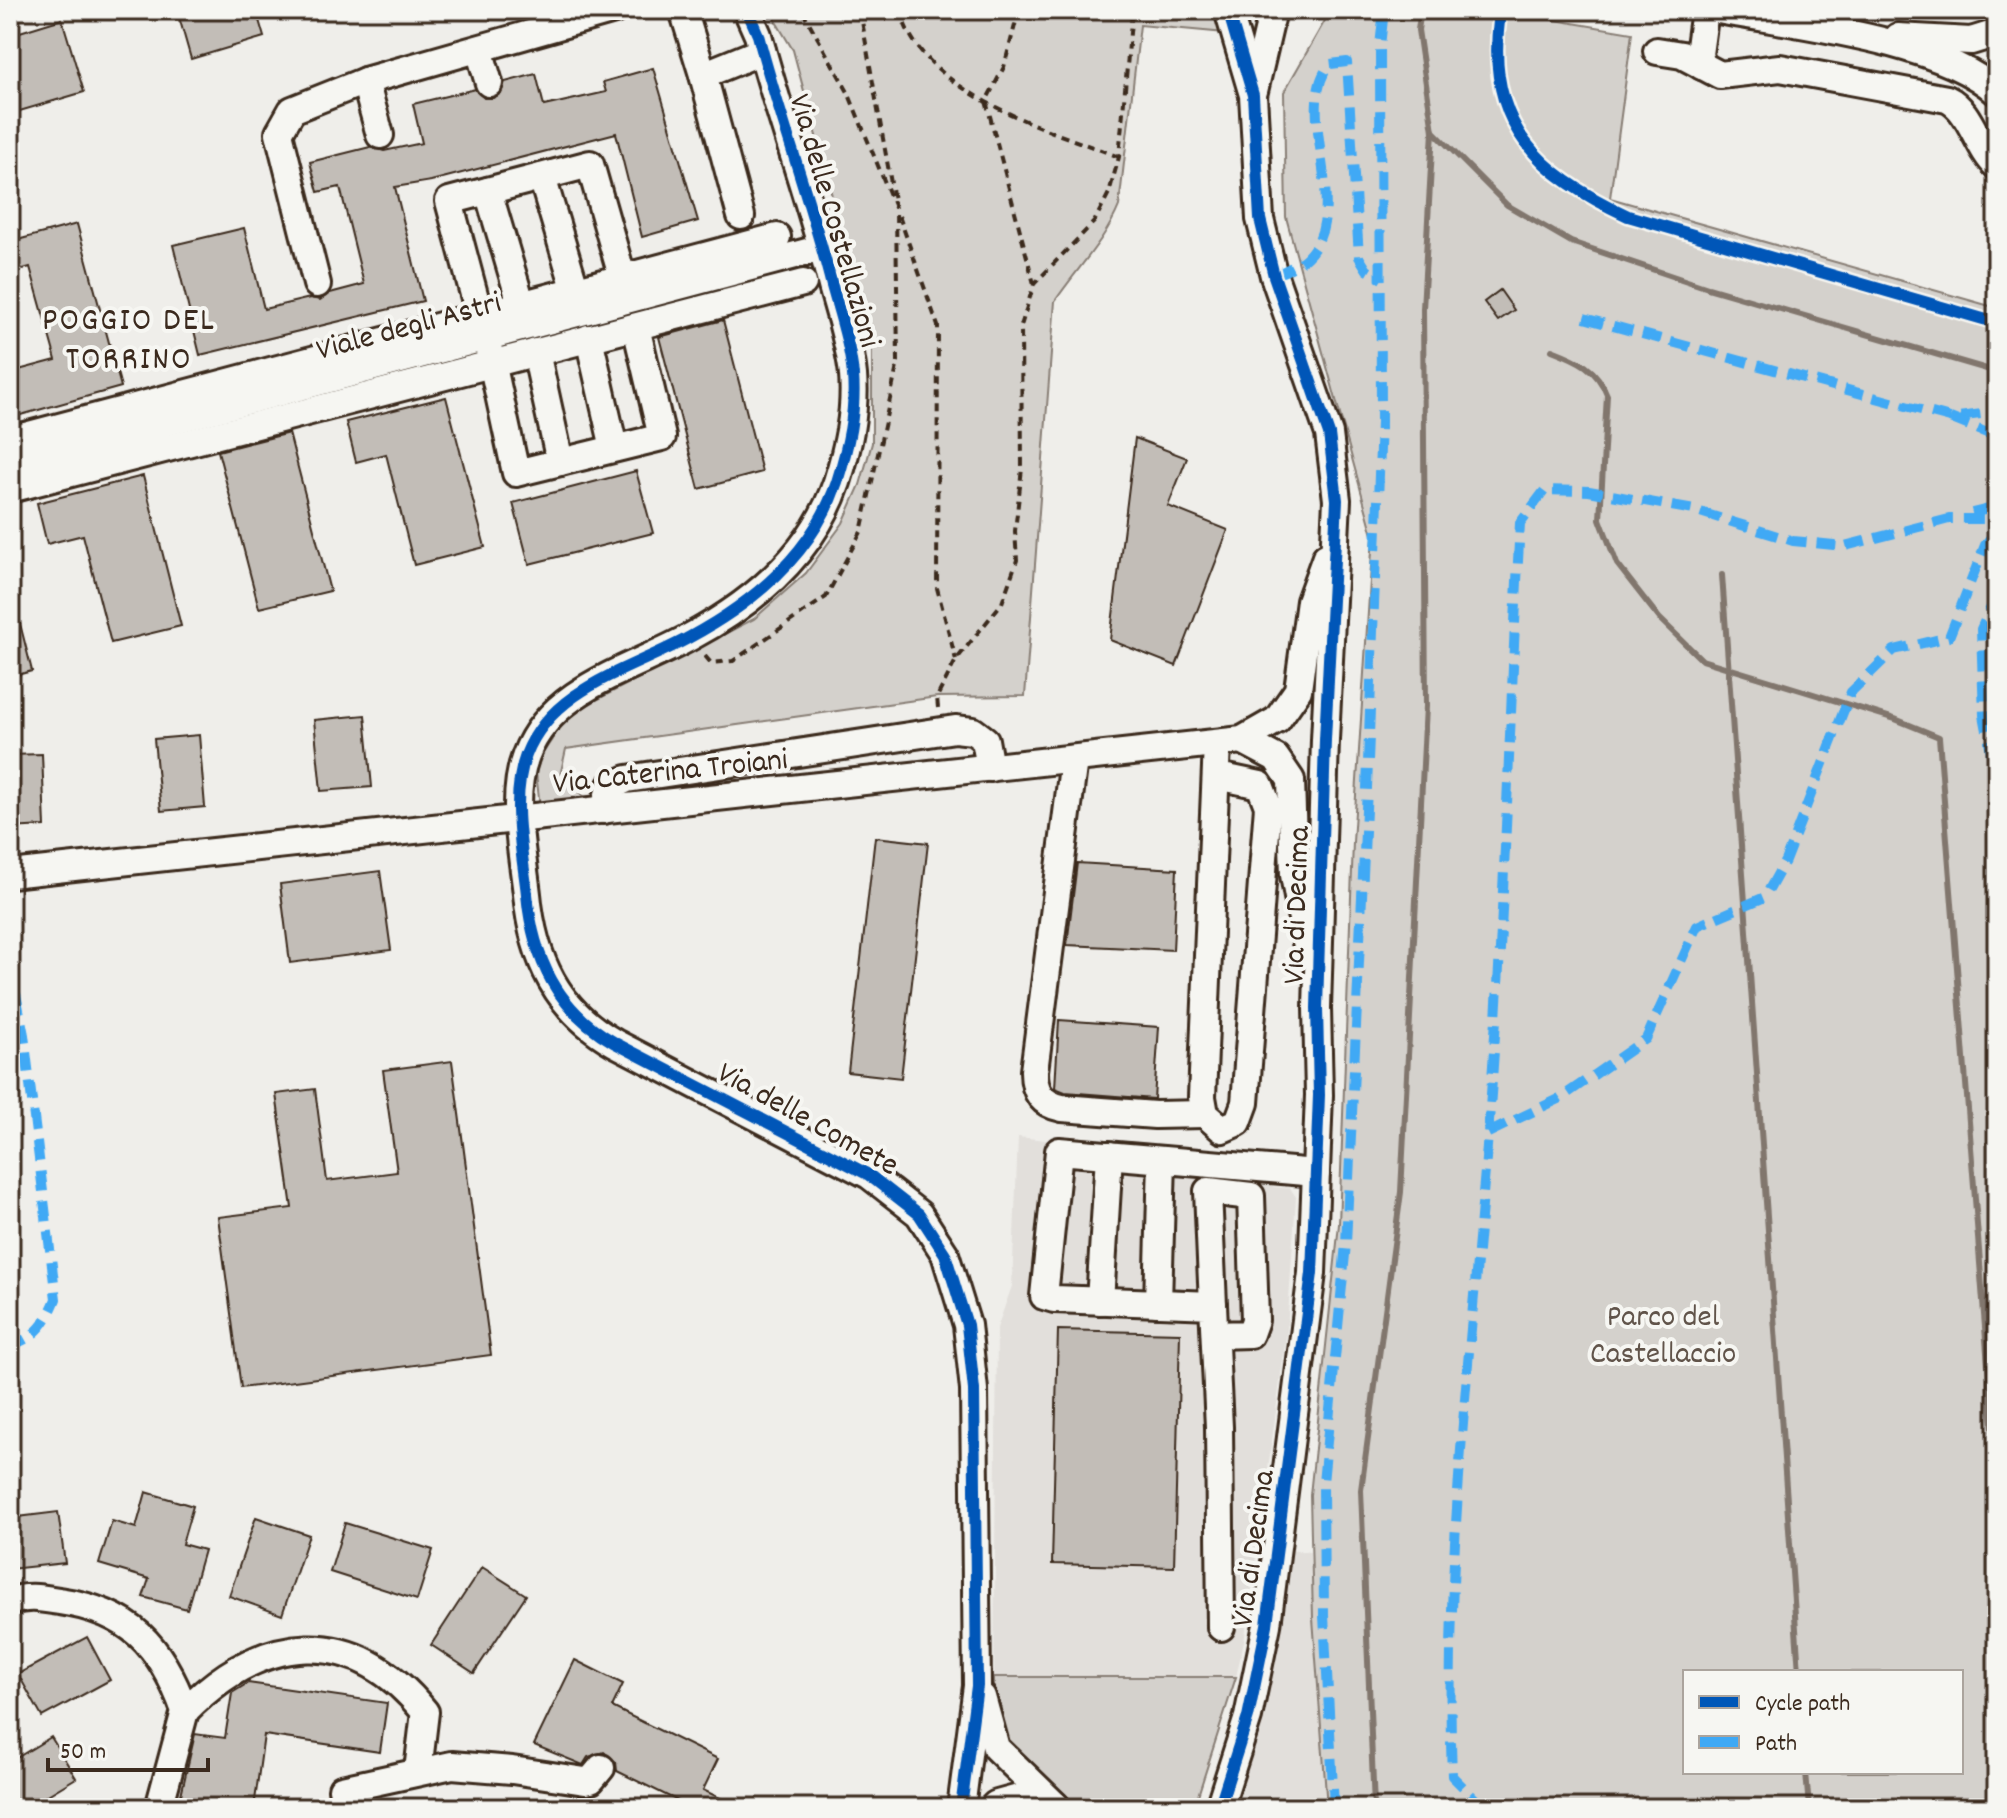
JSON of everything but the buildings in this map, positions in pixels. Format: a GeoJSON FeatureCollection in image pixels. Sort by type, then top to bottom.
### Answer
{"type":"FeatureCollection","features":[{"type":"Feature","properties":{"kind":"main road"},"geometry":{"type":"LineString","coordinates":[[998,1808],[1027,1800],[1055,1808]]}},
{"type":"Feature","properties":{"kind":"street"},"geometry":{"type":"LineString","coordinates":[[317,284],[279,133],[292,110],[365,81],[614,10]]}},
{"type":"Feature","properties":{"kind":"street"},"geometry":{"type":"LineString","coordinates":[[683,10],[741,216]]}},
{"type":"Feature","properties":{"kind":"street","name":"Via delle Costellazioni"},"geometry":{"type":"LineString","coordinates":[[520,820],[520,789],[525,759],[549,719],[579,694],[690,637],[752,596],[795,558],[823,515],[848,444],[853,404],[850,359],[822,248],[747,10]]}},
{"type":"Feature","properties":{"kind":"street","name":"Via di Decima"},"geometry":{"type":"LineString","coordinates":[[1219,1808],[1248,1717],[1267,1625],[1308,1314],[1316,1173],[1317,1008],[1325,740],[1337,486],[1329,434],[1274,276],[1260,219],[1253,95],[1228,10]]}},
{"type":"Feature","properties":{"kind":"street","name":"Via di Decima"},"geometry":{"type":"LineString","coordinates":[[1253,95],[1273,10]]}},
{"type":"Feature","properties":{"kind":"street"},"geometry":{"type":"LineString","coordinates":[[1702,66],[1699,54],[1705,10]]}},
{"type":"Feature","properties":{"kind":"street"},"geometry":{"type":"LineString","coordinates":[[1718,10],[1861,36],[1962,67],[1997,92]]}},
{"type":"Feature","properties":{"kind":"street"},"geometry":{"type":"LineString","coordinates":[[1861,36],[1971,41],[1997,33]]}},
{"type":"Feature","properties":{"kind":"street"},"geometry":{"type":"LineString","coordinates":[[479,49],[489,83]]}},
{"type":"Feature","properties":{"kind":"street"},"geometry":{"type":"LineString","coordinates":[[703,75],[762,51]]}},
{"type":"Feature","properties":{"kind":"street"},"geometry":{"type":"LineString","coordinates":[[1657,51],[1682,55],[1732,77],[1780,68],[1947,99],[1962,111],[1980,147],[1997,166]]}},
{"type":"Feature","properties":{"kind":"street"},"geometry":{"type":"LineString","coordinates":[[1997,66],[1997,84]]}},
{"type":"Feature","properties":{"kind":"street"},"geometry":{"type":"LineString","coordinates":[[365,81],[380,135]]}},
{"type":"Feature","properties":{"kind":"street"},"geometry":{"type":"LineString","coordinates":[[590,164],[614,287],[662,437],[516,473],[486,338],[449,201],[542,177],[590,164]]}},
{"type":"Feature","properties":{"kind":"street"},"geometry":{"type":"LineString","coordinates":[[542,177],[575,288]]}},
{"type":"Feature","properties":{"kind":"street"},"geometry":{"type":"LineString","coordinates":[[488,191],[521,303]]}},
{"type":"Feature","properties":{"kind":"street"},"geometry":{"type":"LineString","coordinates":[[765,294],[753,254],[777,237]]}},
{"type":"Feature","properties":{"kind":"street","name":"Viale degli Astri"},"geometry":{"type":"LineString","coordinates":[[10,464],[33,452],[486,338],[614,287],[753,254],[822,248]]}},
{"type":"Feature","properties":{"kind":"street"},"geometry":{"type":"LineString","coordinates":[[486,338],[536,352],[803,283]]}},
{"type":"Feature","properties":{"kind":"street"},"geometry":{"type":"LineString","coordinates":[[486,338],[521,303],[575,288],[614,287]]}},
{"type":"Feature","properties":{"kind":"street"},"geometry":{"type":"LineString","coordinates":[[589,338],[614,448]]}},
{"type":"Feature","properties":{"kind":"street"},"geometry":{"type":"LineString","coordinates":[[536,352],[560,462]]}},
{"type":"Feature","properties":{"kind":"street"},"geometry":{"type":"LineString","coordinates":[[10,489],[33,452]]}},
{"type":"Feature","properties":{"kind":"street","name":"Via Caterina Troiani"},"geometry":{"type":"LineString","coordinates":[[10,874],[1229,742],[1277,720],[1298,690],[1310,601],[1336,531]]}},
{"type":"Feature","properties":{"kind":"street"},"geometry":{"type":"LineString","coordinates":[[604,810],[610,787],[627,779],[955,729],[973,731],[985,740],[990,768]]}},
{"type":"Feature","properties":{"kind":"street"},"geometry":{"type":"LineString","coordinates":[[1218,776],[1260,785],[1266,794],[1268,814],[1244,1111],[1238,1122],[1228,1129],[1217,1127],[1205,1114],[1202,1097],[1218,776],[1229,742],[1276,758],[1291,780],[1294,875],[1317,1008]]}},
{"type":"Feature","properties":{"kind":"street"},"geometry":{"type":"LineString","coordinates":[[1074,759],[1034,1071],[1036,1091],[1049,1104],[1062,1108],[1155,1115],[1205,1114]]}},
{"type":"Feature","properties":{"kind":"street","name":"Via delle Comete"},"geometry":{"type":"LineString","coordinates":[[520,820],[531,929],[550,983],[566,1006],[615,1043],[884,1184],[919,1214],[945,1254],[963,1307],[972,1365],[977,1686],[961,1808]]}},
{"type":"Feature","properties":{"kind":"street"},"geometry":{"type":"LineString","coordinates":[[1213,1305],[1044,1296],[1059,1151],[1316,1173]]}},
{"type":"Feature","properties":{"kind":"street"},"geometry":{"type":"LineString","coordinates":[[1100,1301],[1109,1155]]}},
{"type":"Feature","properties":{"kind":"street"},"geometry":{"type":"LineString","coordinates":[[1158,1303],[1162,1160]]}},
{"type":"Feature","properties":{"kind":"street"},"geometry":{"type":"LineString","coordinates":[[1215,1335],[1250,1334],[1255,1320],[1251,1196],[1208,1191],[1215,1335],[1221,1627]]}},
{"type":"Feature","properties":{"kind":"street"},"geometry":{"type":"LineString","coordinates":[[10,1602],[33,1597],[71,1603],[119,1619],[158,1654],[185,1711]]}},
{"type":"Feature","properties":{"kind":"street"},"geometry":{"type":"LineString","coordinates":[[159,1808],[185,1711],[225,1675],[263,1657],[300,1648],[342,1652],[389,1673],[425,1712],[418,1771]]}},
{"type":"Feature","properties":{"kind":"street","name":"Via delle Comete"},"geometry":{"type":"LineString","coordinates":[[977,1686],[996,1748],[1055,1808]]}},
{"type":"Feature","properties":{"kind":"street"},"geometry":{"type":"LineString","coordinates":[[342,1789],[418,1771],[468,1765],[585,1781],[601,1768]]}},
{"type":"Feature","properties":{"kind":"path"},"geometry":{"type":"LineString","coordinates":[[802,10],[848,92],[896,210],[938,326],[937,588],[956,660]]}},
{"type":"Feature","properties":{"kind":"path"},"geometry":{"type":"LineString","coordinates":[[860,10],[896,210]]}},
{"type":"Feature","properties":{"kind":"path"},"geometry":{"type":"LineString","coordinates":[[900,10],[906,33],[946,76],[986,101],[1027,121],[1119,157]]}},
{"type":"Feature","properties":{"kind":"path"},"geometry":{"type":"LineString","coordinates":[[1019,10],[1004,67],[986,101],[1034,284]]}},
{"type":"Feature","properties":{"kind":"path"},"geometry":{"type":"LineString","coordinates":[[937,697],[956,660],[1002,603],[1017,560],[1015,531],[1022,468],[1021,326],[1034,284],[1094,222],[1109,193],[1119,157],[1132,10]]}},
{"type":"Feature","properties":{"kind":"shaded area"},"geometry":{"type":"Polygon","coordinates":[[[1018,1137],[1270,1164],[1273,1187],[1290,1188],[1296,1197],[1287,1331],[1245,1636],[1236,1677],[994,1677],[997,1328],[1012,1286],[1018,1137]]]}},
{"type":"Feature","properties":{"kind":"shaded area"},"geometry":{"type":"Polygon","coordinates":[[[1290,1550],[1310,1552],[1327,1808],[1237,1808],[1276,1657],[1290,1550]]]}},
{"type":"Feature","properties":{"kind":"green space"},"geometry":{"type":"Polygon","coordinates":[[[769,10],[1215,10],[1226,33],[1140,25],[1119,206],[1099,242],[1055,301],[1025,696],[937,697],[566,749],[560,776],[587,799],[540,806],[535,765],[569,714],[754,619],[806,573],[843,523],[860,485],[872,443],[872,345],[793,50],[769,10]]]}},
{"type":"Feature","properties":{"kind":"green space","name":"Parco del Castellaccio"},"geometry":{"type":"Polygon","coordinates":[[[1331,10],[1495,10],[1632,33],[1610,198],[1997,308],[1997,1808],[1327,1808],[1313,1618],[1310,1495],[1339,1224],[1353,842],[1373,535],[1286,217],[1284,92],[1331,10]]]}},
{"type":"Feature","properties":{"kind":"green space"},"geometry":{"type":"Polygon","coordinates":[[[994,1677],[1236,1677],[1194,1808],[1073,1808],[1027,1766],[1005,1740],[994,1714],[994,1677]]]}},
{"type":"Feature","properties":{"kind":"waterway"},"geometry":{"type":"LineString","coordinates":[[1374,1808],[1361,1490],[1401,1192],[1426,706],[1423,309],[1433,131],[1418,30],[1421,10]]}},
{"type":"Feature","properties":{"kind":"waterway"},"geometry":{"type":"LineString","coordinates":[[1433,131],[1507,205],[1571,242],[1708,288],[1997,372]]}},
{"type":"Feature","properties":{"kind":"waterway"},"geometry":{"type":"LineString","coordinates":[[1552,350],[1586,366],[1598,378],[1607,395],[1600,519],[1617,564],[1660,619],[1702,660],[1895,719],[1939,737],[1997,1481]]}},
{"type":"Feature","properties":{"kind":"waterway"},"geometry":{"type":"LineString","coordinates":[[1722,575],[1799,1670]]}},
{"type":"Feature","properties":{"kind":"waterway"},"geometry":{"type":"LineString","coordinates":[[1806,1774],[1809,1808]]}},
{"type":"Feature","properties":{"kind":"marked path"},"geometry":{"type":"LineString","coordinates":[[1334,1808],[1324,1615],[1323,1483],[1346,1244],[1367,788],[1381,422],[1380,46],[1384,10]]}},
{"type":"Feature","properties":{"kind":"marked path"},"geometry":{"type":"LineString","coordinates":[[1274,276],[1304,260],[1320,237],[1325,213],[1318,134],[1320,84],[1330,64],[1347,62],[1359,257],[1367,270],[1382,279]]}},
{"type":"Feature","properties":{"kind":"marked path"},"geometry":{"type":"LineString","coordinates":[[1584,318],[1950,418],[1997,412]]}},
{"type":"Feature","properties":{"kind":"marked path"},"geometry":{"type":"LineString","coordinates":[[1950,418],[1997,437]]}},
{"type":"Feature","properties":{"kind":"marked path"},"geometry":{"type":"LineString","coordinates":[[1484,1808],[1452,1776],[1452,1615],[1461,1455],[1494,1058],[1520,523],[1545,490],[1589,491],[1694,510],[1793,541],[1845,546],[1949,519],[1997,519]]}},
{"type":"Feature","properties":{"kind":"marked path"},"geometry":{"type":"LineString","coordinates":[[1972,513],[1997,507]]}},
{"type":"Feature","properties":{"kind":"marked path"},"geometry":{"type":"LineString","coordinates":[[1488,1133],[1559,1099],[1646,1039],[1697,926],[1765,897],[1785,861],[1851,692],[1894,650],[1949,637],[1985,545],[1997,530]]}},
{"type":"Feature","properties":{"kind":"marked path"},"geometry":{"type":"LineString","coordinates":[[1997,594],[1981,629],[1984,715],[1997,782]]}},
{"type":"Feature","properties":{"kind":"marked path"},"geometry":{"type":"LineString","coordinates":[[10,964],[24,1035],[56,1299],[39,1328],[10,1346]]}},
{"type":"Feature","properties":{"kind":"cycle path"},"geometry":{"type":"LineString","coordinates":[[747,10],[758,35],[815,223],[847,341],[854,389],[845,456],[826,508],[813,531],[797,553],[759,591],[690,637],[596,682],[574,696],[538,732],[521,771],[518,806],[520,842],[530,918],[542,961],[563,998],[578,1015],[615,1043],[869,1175],[919,1214],[945,1254],[967,1325],[974,1390],[977,1686],[961,1808]]}},
{"type":"Feature","properties":{"kind":"cycle path"},"geometry":{"type":"LineString","coordinates":[[1219,1808],[1248,1717],[1267,1625],[1312,1273],[1319,1095],[1317,1008],[1325,740],[1337,500],[1329,434],[1274,276],[1260,219],[1253,95],[1228,10]]}},
{"type":"Feature","properties":{"kind":"cycle path"},"geometry":{"type":"LineString","coordinates":[[1499,21],[1497,58],[1501,90],[1511,118],[1525,142],[1545,164],[1596,200],[1628,216],[1997,323]]}},
{"type":"Feature","properties":{"kind":"district","name":"POGGIO DEL TORRINO"},"geometry":{"type":"Point","coordinates":[129,336]}}]}
